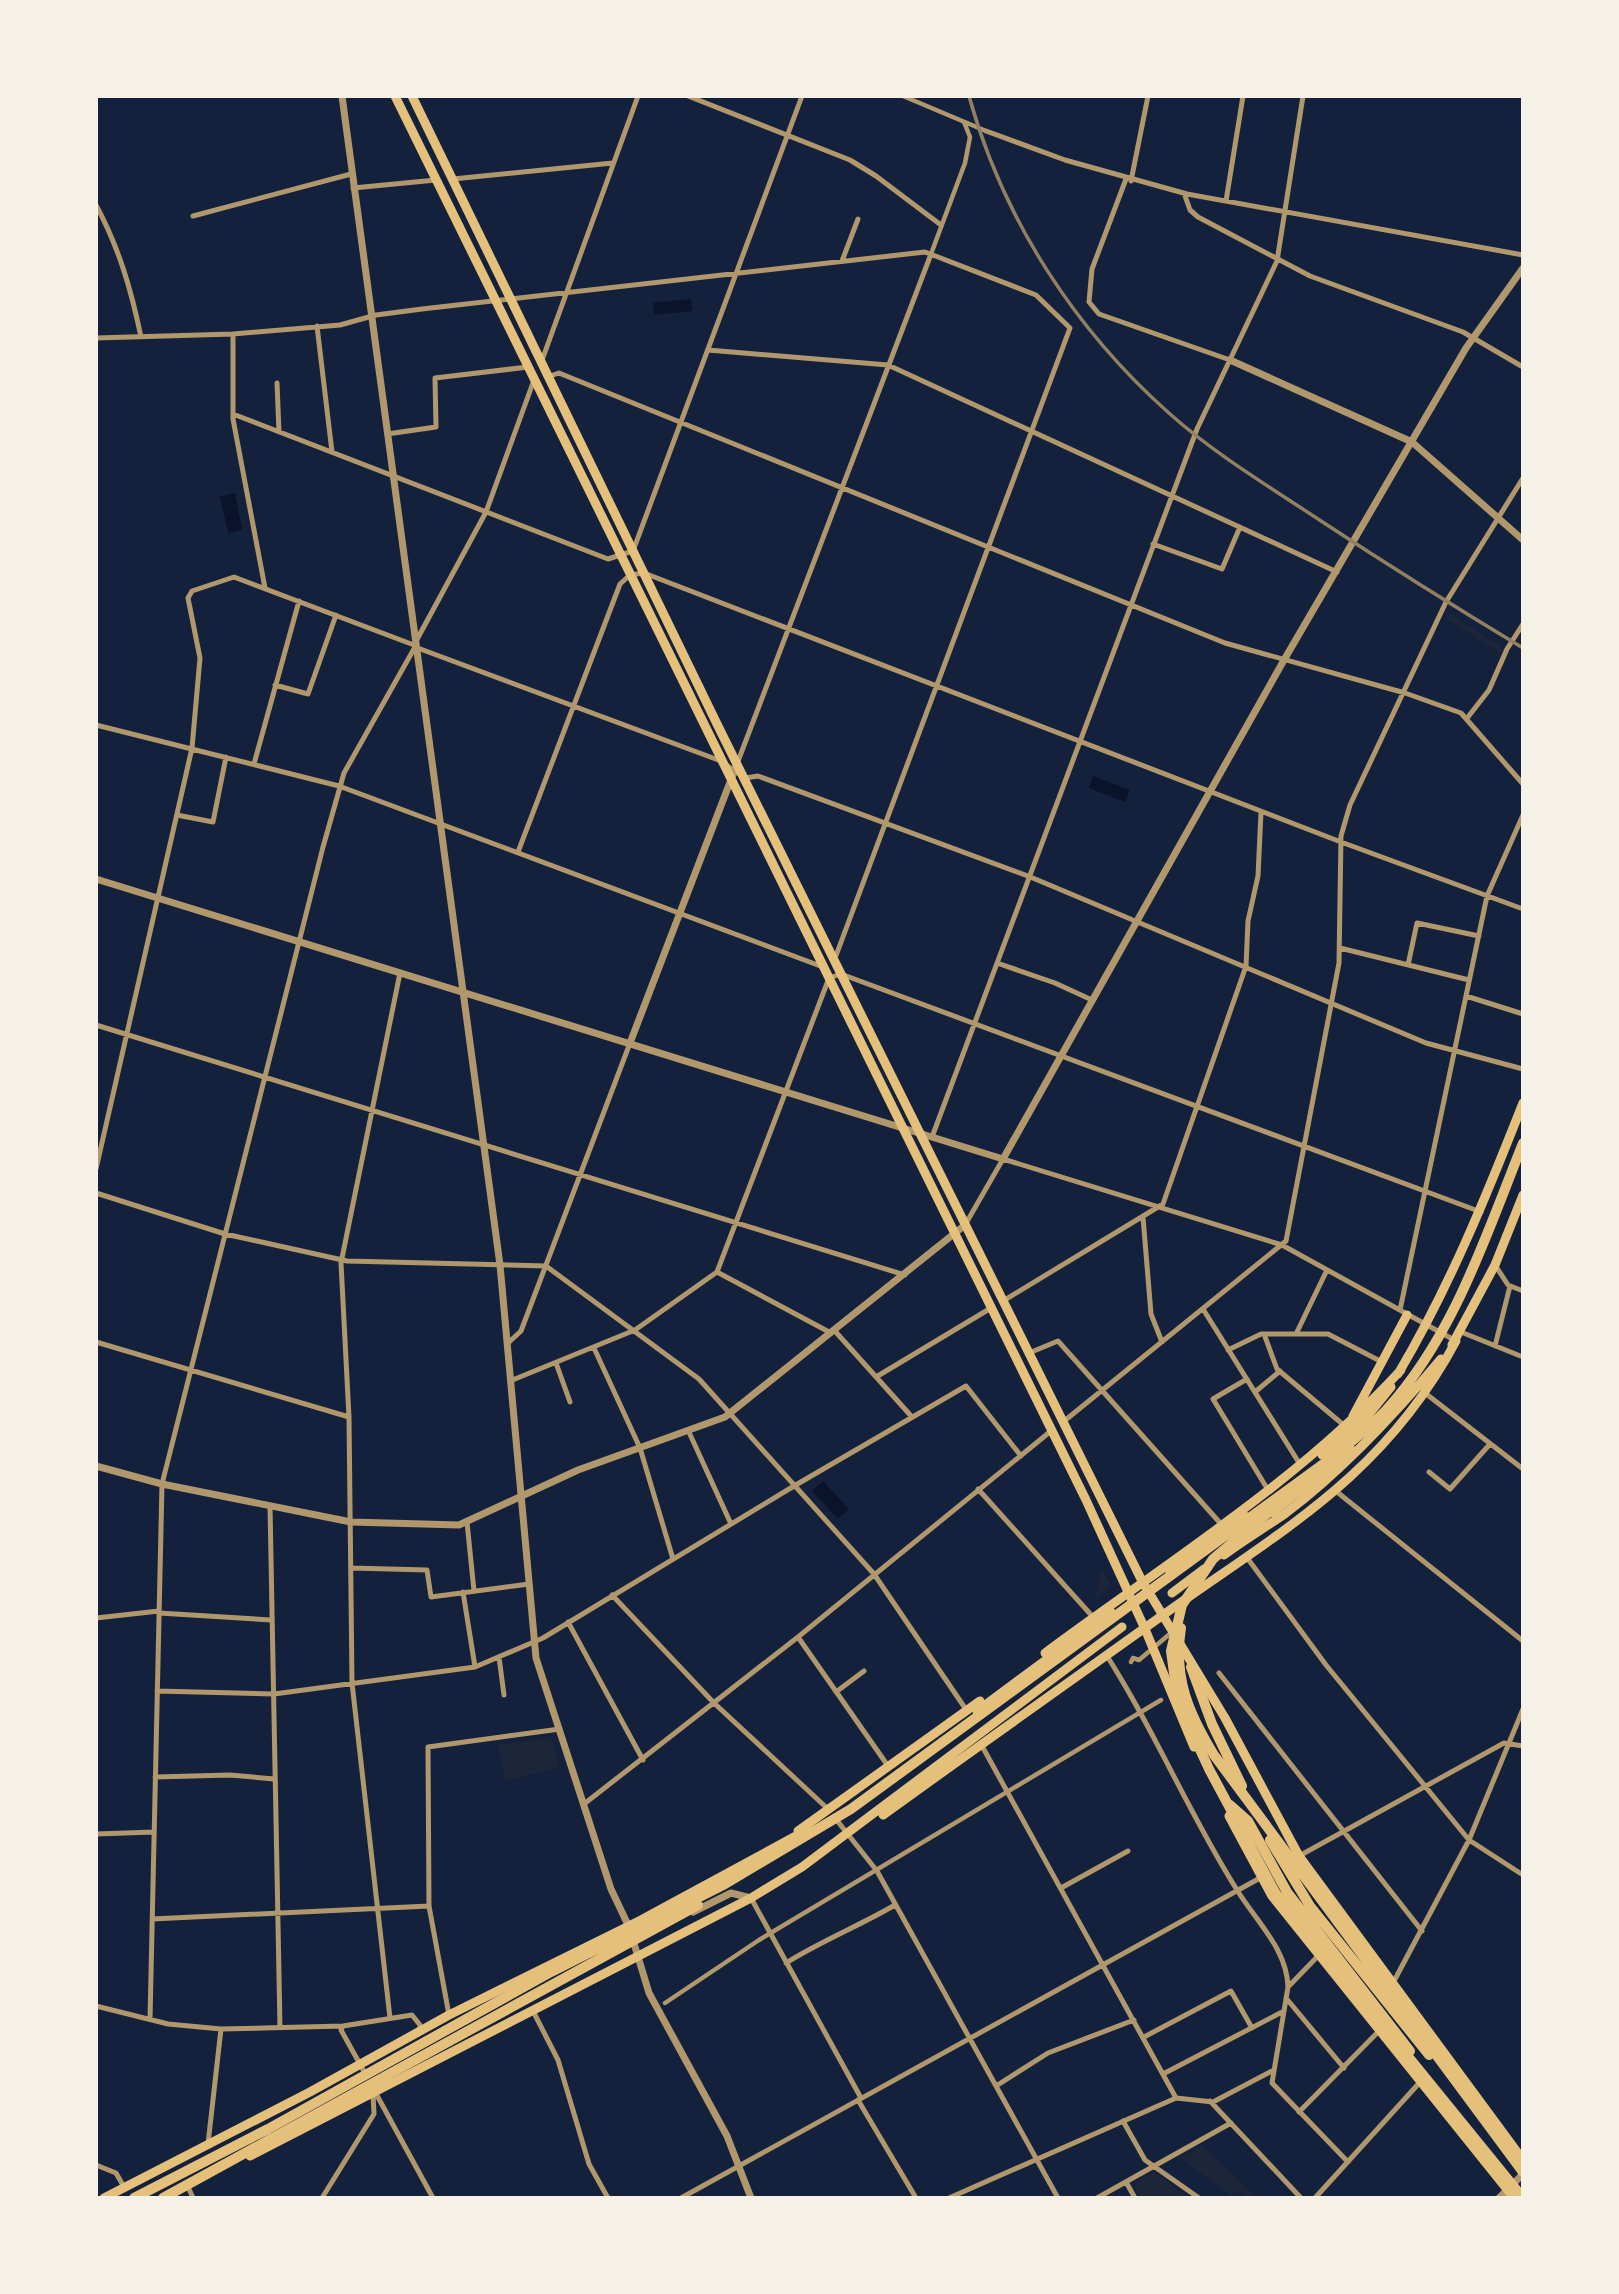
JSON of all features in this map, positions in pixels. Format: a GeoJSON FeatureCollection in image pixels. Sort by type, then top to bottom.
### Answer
{"type":"FeatureCollection","features":[{"type":"Feature","properties":{"kind":"highway"},"geometry":{"type":"LineString","coordinates":[[1503,2172],[1341,1978],[1276,1894],[1195,1740],[1174,1687],[1171,1651],[1174,1629],[1182,1605],[1205,1567],[1233,1539],[1339,1456],[1375,1424],[1413,1377],[1450,1315],[1472,1271],[1523,1143]]}},
{"type":"Feature","properties":{"kind":"highway"},"geometry":{"type":"LineString","coordinates":[[1522,2168],[1230,1779],[1191,1715],[1181,1686],[1178,1652],[1182,1622],[1192,1597],[1208,1570],[1235,1542],[1340,1460],[1400,1400],[1443,1338],[1476,1273],[1523,1155]]}},
{"type":"Feature","properties":{"kind":"highway"},"geometry":{"type":"LineString","coordinates":[[135,2198],[268,2129],[551,1972],[776,1855],[851,1809],[1375,1424]]}},
{"type":"Feature","properties":{"kind":"highway"},"geometry":{"type":"LineString","coordinates":[[163,2198],[727,1888],[799,1844],[974,1724],[1375,1424]]}},
{"type":"Feature","properties":{"kind":"highway"},"geometry":{"type":"LineString","coordinates":[[1191,1667],[1229,1760],[1294,1884],[1522,2168]]}},
{"type":"Feature","properties":{"kind":"highway"},"geometry":{"type":"LineString","coordinates":[[1219,1796],[1248,1821],[1287,1892],[1522,2197]]}},
{"type":"Feature","properties":{"kind":"highway"},"geometry":{"type":"LineString","coordinates":[[360,2064],[390,2064],[556,1978],[690,1901]]}},
{"type":"Feature","properties":{"kind":"main road"},"geometry":{"type":"LineString","coordinates":[[394,96],[721,761],[746,779],[1142,1581],[1191,1667],[1225,1718],[1299,1856],[1393,1983],[1522,2168]]}},
{"type":"Feature","properties":{"kind":"main road"},"geometry":{"type":"LineString","coordinates":[[412,96],[644,573],[828,978],[1051,1431],[1145,1629],[1180,1720],[1260,1878],[1318,1956],[1514,2198]]}},
{"type":"Feature","properties":{"kind":"main road"},"geometry":{"type":"LineString","coordinates":[[1169,1570],[1306,1469],[1366,1418],[1384,1397],[1446,1288],[1480,1212],[1523,1103]]}},
{"type":"Feature","properties":{"kind":"main road"},"geometry":{"type":"LineString","coordinates":[[848,1834],[862,1830],[1163,1615],[1248,1559],[1337,1492],[1386,1442],[1425,1393],[1459,1336],[1518,1220],[1523,1195]]}},
{"type":"Feature","properties":{"kind":"main road"},"geometry":{"type":"LineString","coordinates":[[1347,1425],[1382,1362],[1403,1312]]}},
{"type":"Feature","properties":{"kind":"main road"},"geometry":{"type":"LineString","coordinates":[[1172,1593],[1287,1512],[1343,1462],[1395,1414],[1459,1336]]}},
{"type":"Feature","properties":{"kind":"main road"},"geometry":{"type":"LineString","coordinates":[[831,1812],[888,1766],[1301,1466],[1347,1425],[1401,1370]]}},
{"type":"Feature","properties":{"kind":"main road"},"geometry":{"type":"LineString","coordinates":[[104,2198],[292,2101],[449,2015],[629,1927],[776,1847],[831,1812],[1111,1612]]}},
{"type":"Feature","properties":{"kind":"main road"},"geometry":{"type":"LineString","coordinates":[[172,2198],[191,2193],[264,2148],[751,1898],[848,1834],[1122,1627]]}},
{"type":"Feature","properties":{"kind":"main road"},"geometry":{"type":"LineString","coordinates":[[292,2101],[285,2116],[290,2124],[307,2126]]}},
{"type":"Feature","properties":{"kind":"main road"},"geometry":{"type":"LineString","coordinates":[[250,2122],[272,2122],[277,2131],[264,2148]]}},
{"type":"Feature","properties":{"kind":"street"},"geometry":{"type":"LineString","coordinates":[[342,96],[414,646],[432,752],[439,822],[500,1265],[536,1658],[611,1889],[629,1927],[654,2005],[740,2165],[751,2198]]}},
{"type":"Feature","properties":{"kind":"street"},"geometry":{"type":"LineString","coordinates":[[540,363],[638,96]]}},
{"type":"Feature","properties":{"kind":"street"},"geometry":{"type":"LineString","coordinates":[[688,96],[858,165],[941,225]]}},
{"type":"Feature","properties":{"kind":"street"},"geometry":{"type":"LineString","coordinates":[[233,414],[608,559],[633,551],[802,96]]}},
{"type":"Feature","properties":{"kind":"street"},"geometry":{"type":"LineString","coordinates":[[903,96],[986,131],[1128,180],[1287,213],[1523,255]]}},
{"type":"Feature","properties":{"kind":"street"},"geometry":{"type":"LineString","coordinates":[[1148,96],[1128,180],[1092,269],[1089,302],[1099,314],[1230,360],[1412,442],[1523,540]]}},
{"type":"Feature","properties":{"kind":"street"},"geometry":{"type":"LineString","coordinates":[[1226,201],[1243,96]]}},
{"type":"Feature","properties":{"kind":"street"},"geometry":{"type":"LineString","coordinates":[[932,1137],[1171,495],[1197,429],[1277,261],[1287,213],[1286,199],[1303,96]]}},
{"type":"Feature","properties":{"kind":"street"},"geometry":{"type":"LineString","coordinates":[[507,1344],[521,1331],[941,225],[963,175],[970,136],[964,122]]}},
{"type":"Feature","properties":{"kind":"street"},"geometry":{"type":"LineString","coordinates":[[453,179],[613,163]]}},
{"type":"Feature","properties":{"kind":"street"},"geometry":{"type":"LineString","coordinates":[[193,216],[351,174]]}},
{"type":"Feature","properties":{"kind":"street"},"geometry":{"type":"LineString","coordinates":[[354,188],[436,180]]}},
{"type":"Feature","properties":{"kind":"street"},"geometry":{"type":"LineString","coordinates":[[1184,193],[1190,210],[1198,217],[1277,261],[1472,338],[1523,367]]}},
{"type":"Feature","properties":{"kind":"street"},"geometry":{"type":"LineString","coordinates":[[96,205],[116,240],[128,277],[141,337]]}},
{"type":"Feature","properties":{"kind":"street"},"geometry":{"type":"LineString","coordinates":[[842,261],[858,219]]}},
{"type":"Feature","properties":{"kind":"street"},"geometry":{"type":"LineString","coordinates":[[96,338],[233,334],[317,326],[567,291],[931,254],[1036,295],[1070,328],[834,961]]}},
{"type":"Feature","properties":{"kind":"street"},"geometry":{"type":"LineString","coordinates":[[96,1466],[162,1483],[351,1522],[450,1527],[522,1499],[571,1473],[728,1415],[955,1235],[965,1225],[1208,792],[1472,338],[1523,268]]}},
{"type":"Feature","properties":{"kind":"street"},"geometry":{"type":"LineString","coordinates":[[317,326],[332,452]]}},
{"type":"Feature","properties":{"kind":"street"},"geometry":{"type":"LineString","coordinates":[[233,334],[233,414],[265,588]]}},
{"type":"Feature","properties":{"kind":"street"},"geometry":{"type":"LineString","coordinates":[[708,350],[888,365],[1337,572]]}},
{"type":"Feature","properties":{"kind":"street"},"geometry":{"type":"LineString","coordinates":[[387,434],[436,427],[435,378],[528,366]]}},
{"type":"Feature","properties":{"kind":"street"},"geometry":{"type":"LineString","coordinates":[[547,377],[559,373],[1225,643],[1405,693],[1468,718],[1523,784]]}},
{"type":"Feature","properties":{"kind":"street"},"geometry":{"type":"LineString","coordinates":[[150,2019],[162,1483],[339,786],[486,512],[535,380]]}},
{"type":"Feature","properties":{"kind":"street"},"geometry":{"type":"LineString","coordinates":[[277,383],[279,432]]}},
{"type":"Feature","properties":{"kind":"street"},"geometry":{"type":"LineString","coordinates":[[1063,1422],[1282,1245],[1288,1234],[1340,948],[1340,842],[1350,805],[1446,601],[1523,478]]}},
{"type":"Feature","properties":{"kind":"street"},"geometry":{"type":"LineString","coordinates":[[1153,544],[1222,569],[1240,527]]}},
{"type":"Feature","properties":{"kind":"street"},"geometry":{"type":"LineString","coordinates":[[518,852],[620,584],[630,575],[644,573],[1208,792],[1523,909]]}},
{"type":"Feature","properties":{"kind":"street"},"geometry":{"type":"LineString","coordinates":[[96,1170],[192,748],[200,659],[188,598],[192,590],[234,577],[721,761]]}},
{"type":"Feature","properties":{"kind":"street"},"geometry":{"type":"LineString","coordinates":[[254,764],[299,601]]}},
{"type":"Feature","properties":{"kind":"street"},"geometry":{"type":"LineString","coordinates":[[275,685],[308,694],[336,615]]}},
{"type":"Feature","properties":{"kind":"street"},"geometry":{"type":"LineString","coordinates":[[1468,718],[1489,690],[1523,624]]}},
{"type":"Feature","properties":{"kind":"street"},"geometry":{"type":"LineString","coordinates":[[96,725],[339,786],[823,967]]}},
{"type":"Feature","properties":{"kind":"street"},"geometry":{"type":"LineString","coordinates":[[177,815],[213,822],[226,757]]}},
{"type":"Feature","properties":{"kind":"street"},"geometry":{"type":"LineString","coordinates":[[746,779],[758,776],[1028,876],[1332,1001],[1426,1043],[1523,1069]]}},
{"type":"Feature","properties":{"kind":"street"},"geometry":{"type":"LineString","coordinates":[[1003,1301],[1163,1204],[1246,966],[1248,921],[1258,876],[1261,812]]}},
{"type":"Feature","properties":{"kind":"street"},"geometry":{"type":"LineString","coordinates":[[1403,1312],[1424,1192],[1487,896],[1523,815]]}},
{"type":"Feature","properties":{"kind":"street"},"geometry":{"type":"LineString","coordinates":[[96,879],[1282,1245],[1425,1324],[1523,1357]]}},
{"type":"Feature","properties":{"kind":"street"},"geometry":{"type":"LineString","coordinates":[[1408,965],[1417,923],[1479,936]]}},
{"type":"Feature","properties":{"kind":"street"},"geometry":{"type":"LineString","coordinates":[[1340,948],[1469,980]]}},
{"type":"Feature","properties":{"kind":"street"},"geometry":{"type":"LineString","coordinates":[[997,963],[1092,1000]]}},
{"type":"Feature","properties":{"kind":"street"},"geometry":{"type":"LineString","coordinates":[[390,2018],[352,1683],[349,1417],[341,1259],[400,973]]}},
{"type":"Feature","properties":{"kind":"street"},"geometry":{"type":"LineString","coordinates":[[510,1381],[635,1331],[717,1272],[828,978],[841,974],[1480,1212]]}},
{"type":"Feature","properties":{"kind":"street"},"geometry":{"type":"LineString","coordinates":[[1466,996],[1523,1014]]}},
{"type":"Feature","properties":{"kind":"street"},"geometry":{"type":"LineString","coordinates":[[96,1025],[905,1275]]}},
{"type":"Feature","properties":{"kind":"street"},"geometry":{"type":"LineString","coordinates":[[96,1193],[225,1234],[341,1259],[546,1266],[699,1379],[728,1415],[874,1574],[967,1711]]}},
{"type":"Feature","properties":{"kind":"street"},"geometry":{"type":"LineString","coordinates":[[1143,1217],[1151,1314],[1162,1342]]}},
{"type":"Feature","properties":{"kind":"street"},"geometry":{"type":"LineString","coordinates":[[1495,1265],[1510,1286],[1523,1291]]}},
{"type":"Feature","properties":{"kind":"street"},"geometry":{"type":"LineString","coordinates":[[1296,1334],[1327,1270]]}},
{"type":"Feature","properties":{"kind":"street"},"geometry":{"type":"LineString","coordinates":[[717,1272],[833,1332],[912,1417]]}},
{"type":"Feature","properties":{"kind":"street"},"geometry":{"type":"LineString","coordinates":[[1495,1346],[1510,1286]]}},
{"type":"Feature","properties":{"kind":"street"},"geometry":{"type":"LineString","coordinates":[[876,1377],[991,1308]]}},
{"type":"Feature","properties":{"kind":"street"},"geometry":{"type":"LineString","coordinates":[[1203,1309],[1301,1466]]}},
{"type":"Feature","properties":{"kind":"street"},"geometry":{"type":"LineString","coordinates":[[1228,1350],[1264,1334],[1328,1334],[1382,1362]]}},
{"type":"Feature","properties":{"kind":"street"},"geometry":{"type":"LineString","coordinates":[[1264,1334],[1280,1371],[1347,1425]]}},
{"type":"Feature","properties":{"kind":"street"},"geometry":{"type":"LineString","coordinates":[[1029,1353],[1058,1340],[1221,1524]]}},
{"type":"Feature","properties":{"kind":"street"},"geometry":{"type":"LineString","coordinates":[[96,1342],[349,1417]]}},
{"type":"Feature","properties":{"kind":"street"},"geometry":{"type":"LineString","coordinates":[[594,1348],[640,1448],[673,1559]]}},
{"type":"Feature","properties":{"kind":"street"},"geometry":{"type":"LineString","coordinates":[[555,1363],[570,1402]]}},
{"type":"Feature","properties":{"kind":"street"},"geometry":{"type":"LineString","coordinates":[[1255,1392],[1280,1371]]}},
{"type":"Feature","properties":{"kind":"street"},"geometry":{"type":"LineString","coordinates":[[1247,1379],[1213,1399],[1268,1490]]}},
{"type":"Feature","properties":{"kind":"street"},"geometry":{"type":"LineString","coordinates":[[157,1690],[274,1694],[475,1667],[534,1642],[966,1386],[1021,1456]]}},
{"type":"Feature","properties":{"kind":"street"},"geometry":{"type":"LineString","coordinates":[[1425,1393],[1523,1469]]}},
{"type":"Feature","properties":{"kind":"street"},"geometry":{"type":"LineString","coordinates":[[688,1430],[731,1524]]}},
{"type":"Feature","properties":{"kind":"street"},"geometry":{"type":"LineString","coordinates":[[584,1804],[797,1637],[1051,1431]]}},
{"type":"Feature","properties":{"kind":"street"},"geometry":{"type":"LineString","coordinates":[[1429,1472],[1450,1489],[1490,1444]]}},
{"type":"Feature","properties":{"kind":"street"},"geometry":{"type":"LineString","coordinates":[[978,1489],[1093,1617]]}},
{"type":"Feature","properties":{"kind":"street"},"geometry":{"type":"LineString","coordinates":[[1337,1492],[1523,1641]]}},
{"type":"Feature","properties":{"kind":"street"},"geometry":{"type":"LineString","coordinates":[[270,1506],[280,2028]]}},
{"type":"Feature","properties":{"kind":"street"},"geometry":{"type":"LineString","coordinates":[[467,1522],[474,1591]]}},
{"type":"Feature","properties":{"kind":"street"},"geometry":{"type":"LineString","coordinates":[[1248,1559],[1326,1665],[1469,1840],[1523,1875]]}},
{"type":"Feature","properties":{"kind":"street"},"geometry":{"type":"LineString","coordinates":[[351,1569],[427,1570],[431,1597],[529,1584]]}},
{"type":"Feature","properties":{"kind":"street"},"geometry":{"type":"LineString","coordinates":[[463,1592],[475,1667]]}},
{"type":"Feature","properties":{"kind":"street"},"geometry":{"type":"LineString","coordinates":[[612,1595],[714,1703],[831,1812],[877,1871],[1058,2198]]}},
{"type":"Feature","properties":{"kind":"street"},"geometry":{"type":"LineString","coordinates":[[96,1618],[159,1612],[271,1620]]}},
{"type":"Feature","properties":{"kind":"street"},"geometry":{"type":"LineString","coordinates":[[568,1622],[643,1760]]}},
{"type":"Feature","properties":{"kind":"street"},"geometry":{"type":"LineString","coordinates":[[1131,1662],[1133,1658],[1139,1660],[1164,1637],[1185,1625]]}},
{"type":"Feature","properties":{"kind":"street"},"geometry":{"type":"LineString","coordinates":[[797,1637],[888,1766]]}},
{"type":"Feature","properties":{"kind":"street"},"geometry":{"type":"LineString","coordinates":[[1107,1656],[1237,1890],[1273,1941],[1288,1974],[1272,2084],[1348,2162]]}},
{"type":"Feature","properties":{"kind":"street"},"geometry":{"type":"LineString","coordinates":[[499,1657],[505,1695]]}},
{"type":"Feature","properties":{"kind":"street"},"geometry":{"type":"LineString","coordinates":[[836,1692],[864,1671]]}},
{"type":"Feature","properties":{"kind":"street"},"geometry":{"type":"LineString","coordinates":[[1219,1673],[1422,1931]]}},
{"type":"Feature","properties":{"kind":"street"},"geometry":{"type":"LineString","coordinates":[[665,2003],[770,1934],[1161,1700]]}},
{"type":"Feature","properties":{"kind":"street"},"geometry":{"type":"LineString","coordinates":[[1393,1983],[1469,1840],[1523,1709]]}},
{"type":"Feature","properties":{"kind":"street"},"geometry":{"type":"LineString","coordinates":[[449,2015],[429,1906],[428,1747],[560,1729]]}},
{"type":"Feature","properties":{"kind":"street"},"geometry":{"type":"LineString","coordinates":[[1299,1856],[1504,1743],[1523,1746]]}},
{"type":"Feature","properties":{"kind":"street"},"geometry":{"type":"LineString","coordinates":[[982,1746],[1176,2098]]}},
{"type":"Feature","properties":{"kind":"street"},"geometry":{"type":"LineString","coordinates":[[155,1777],[230,1775],[274,1779]]}},
{"type":"Feature","properties":{"kind":"street"},"geometry":{"type":"LineString","coordinates":[[96,1834],[154,1832]]}},
{"type":"Feature","properties":{"kind":"street"},"geometry":{"type":"LineString","coordinates":[[1061,1888],[1128,1851]]}},
{"type":"Feature","properties":{"kind":"street"},"geometry":{"type":"LineString","coordinates":[[681,2198],[1260,1878]]}},
{"type":"Feature","properties":{"kind":"street"},"geometry":{"type":"LineString","coordinates":[[629,1927],[657,1931],[731,1893],[751,1898],[916,2198]]}},
{"type":"Feature","properties":{"kind":"street"},"geometry":{"type":"LineString","coordinates":[[786,1963],[824,1940],[842,1935],[895,1905]]}},
{"type":"Feature","properties":{"kind":"street"},"geometry":{"type":"LineString","coordinates":[[152,1919],[429,1906]]}},
{"type":"Feature","properties":{"kind":"street"},"geometry":{"type":"LineString","coordinates":[[1288,1987],[1318,1956]]}},
{"type":"Feature","properties":{"kind":"street"},"geometry":{"type":"LineString","coordinates":[[1144,2038],[1231,1991],[1252,2028]]}},
{"type":"Feature","properties":{"kind":"street"},"geometry":{"type":"LineString","coordinates":[[1286,1998],[1344,2068]]}},
{"type":"Feature","properties":{"kind":"street"},"geometry":{"type":"LineString","coordinates":[[96,2006],[150,2019],[221,2029],[343,2026],[412,2015],[420,2025],[420,2032]]}},
{"type":"Feature","properties":{"kind":"street"},"geometry":{"type":"LineString","coordinates":[[533,2011],[558,2060],[589,2164],[608,2198]]}},
{"type":"Feature","properties":{"kind":"street"},"geometry":{"type":"LineString","coordinates":[[1163,2074],[1284,2011]]}},
{"type":"Feature","properties":{"kind":"street"},"geometry":{"type":"LineString","coordinates":[[996,2086],[1048,2053],[1134,2020]]}},
{"type":"Feature","properties":{"kind":"street"},"geometry":{"type":"LineString","coordinates":[[343,2026],[341,2030],[433,2198]]}},
{"type":"Feature","properties":{"kind":"street"},"geometry":{"type":"LineString","coordinates":[[208,2144],[221,2029]]}},
{"type":"Feature","properties":{"kind":"street"},"geometry":{"type":"LineString","coordinates":[[1299,2112],[1379,2031]]}},
{"type":"Feature","properties":{"kind":"street"},"geometry":{"type":"LineString","coordinates":[[949,2198],[1176,2098],[1210,2101],[1272,2071]]}},
{"type":"Feature","properties":{"kind":"street"},"geometry":{"type":"LineString","coordinates":[[1315,2198],[1421,2081]]}},
{"type":"Feature","properties":{"kind":"street"},"geometry":{"type":"LineString","coordinates":[[322,2198],[374,2114],[374,2091]]}},
{"type":"Feature","properties":{"kind":"street"},"geometry":{"type":"LineString","coordinates":[[1210,2101],[1301,2198]]}},
{"type":"Feature","properties":{"kind":"street"},"geometry":{"type":"LineString","coordinates":[[1123,2121],[1145,2160],[1199,2198]]}},
{"type":"Feature","properties":{"kind":"street"},"geometry":{"type":"LineString","coordinates":[[1097,2198],[1231,2123]]}},
{"type":"Feature","properties":{"kind":"street"},"geometry":{"type":"LineString","coordinates":[[96,2165],[116,2173],[124,2187]]}},
{"type":"Feature","properties":{"kind":"street"},"geometry":{"type":"LineString","coordinates":[[1499,2198],[1522,2168]]}},
{"type":"Feature","properties":{"kind":"street"},"geometry":{"type":"LineString","coordinates":[[1126,2182],[1135,2198]]}},
{"type":"Feature","properties":{"kind":"shaded area"},"geometry":{"type":"Polygon","coordinates":[[[691,299],[692,311],[654,315],[653,303],[691,299]]]}},
{"type":"Feature","properties":{"kind":"shaded area"},"geometry":{"type":"Polygon","coordinates":[[[235,493],[242,530],[228,533],[220,496],[235,493]]]}},
{"type":"Feature","properties":{"kind":"shaded area"},"geometry":{"type":"Polygon","coordinates":[[[1449,613],[1504,649],[1500,653],[1447,619],[1449,613]]]}},
{"type":"Feature","properties":{"kind":"shaded area"},"geometry":{"type":"Polygon","coordinates":[[[1093,776],[1130,790],[1125,802],[1089,788],[1093,776]]]}},
{"type":"Feature","properties":{"kind":"shaded area"},"geometry":{"type":"Polygon","coordinates":[[[823,1481],[849,1509],[838,1519],[812,1491],[823,1481]]]}},
{"type":"Feature","properties":{"kind":"shaded area"},"geometry":{"type":"Polygon","coordinates":[[[1104,1572],[1111,1586],[1096,1597],[1101,1573],[1104,1572]]]}},
{"type":"Feature","properties":{"kind":"shaded area"},"geometry":{"type":"Polygon","coordinates":[[[548,1738],[553,1742],[560,1768],[505,1781],[498,1745],[548,1738]]]}},
{"type":"Feature","properties":{"kind":"shaded area"},"geometry":{"type":"Polygon","coordinates":[[[1203,2146],[1254,2194],[1251,2198],[1236,2191],[1232,2196],[1180,2158],[1203,2146]]]}},
{"type":"Feature","properties":{"kind":"shaded area"},"geometry":{"type":"Polygon","coordinates":[[[1154,2172],[1189,2198],[1141,2198],[1135,2188],[1137,2180],[1154,2172]]]}},
{"type":"Feature","properties":{"kind":"railway"},"geometry":{"type":"LineString","coordinates":[[969,96],[1001,186],[1022,229],[1074,309],[1135,381],[1188,429],[1244,470],[1396,570],[1523,648]]}}]}
